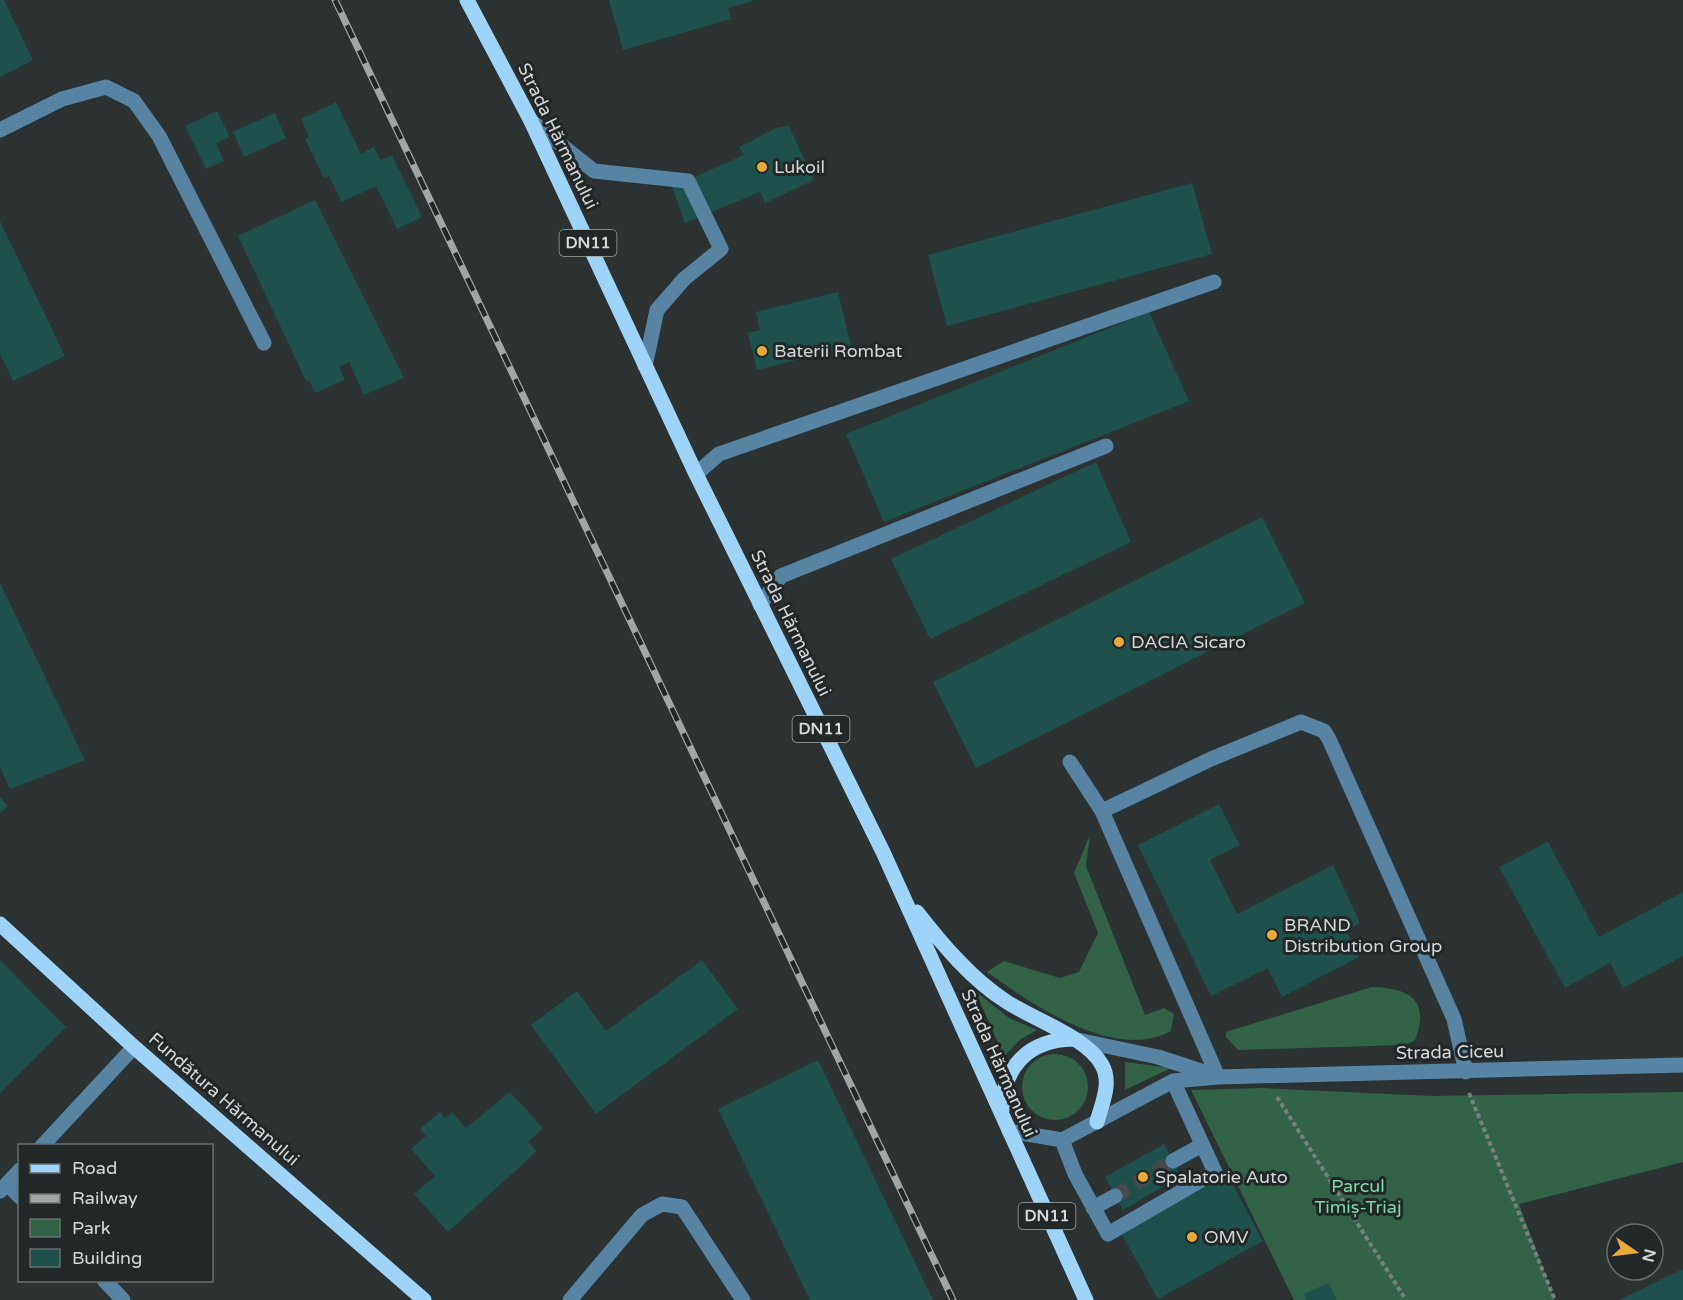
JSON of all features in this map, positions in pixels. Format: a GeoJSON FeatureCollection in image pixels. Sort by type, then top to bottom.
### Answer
{"type":"FeatureCollection","features":[{"type":"Feature","properties":{"kind":"main road","name":"Strada Hărmanului"},"geometry":{"type":"LineString","coordinates":[[467,0],[531,121],[696,474],[900,889],[1086,1300]]}},
{"type":"Feature","properties":{"kind":"main road","name":"Strada Ciceu"},"geometry":{"type":"LineString","coordinates":[[900,889],[934,934],[1006,1002],[1073,1039]]}},
{"type":"Feature","properties":{"kind":"main road","name":"Fundătura Hărmanului"},"geometry":{"type":"LineString","coordinates":[[0,924],[134,1047],[420,1299]]}},
{"type":"Feature","properties":{"kind":"main road","name":"Strada Ciceu"},"geometry":{"type":"LineString","coordinates":[[1002,1116],[1003,1091],[1012,1069],[1023,1057],[1047,1042],[1073,1039]]}},
{"type":"Feature","properties":{"kind":"main road"},"geometry":{"type":"LineString","coordinates":[[1073,1039],[1093,1053],[1103,1065],[1107,1077],[1106,1092],[1096,1122]]}},
{"type":"Feature","properties":{"kind":"street"},"geometry":{"type":"LineString","coordinates":[[0,130],[62,99],[106,87],[134,101],[159,136],[264,343]]}},
{"type":"Feature","properties":{"kind":"street"},"geometry":{"type":"LineString","coordinates":[[531,121],[594,171],[688,181],[721,249],[684,279],[657,310],[645,366]]}},
{"type":"Feature","properties":{"kind":"street"},"geometry":{"type":"LineString","coordinates":[[696,474],[719,454],[1214,282]]}},
{"type":"Feature","properties":{"kind":"street"},"geometry":{"type":"LineString","coordinates":[[760,605],[781,576],[1106,446]]}},
{"type":"Feature","properties":{"kind":"street"},"geometry":{"type":"LineString","coordinates":[[1102,811],[1211,759],[1301,722],[1324,731],[1454,1019],[1466,1072]]}},
{"type":"Feature","properties":{"kind":"street"},"geometry":{"type":"LineString","coordinates":[[1070,762],[1102,811],[1218,1077]]}},
{"type":"Feature","properties":{"kind":"street","name":"Strada Ciceu"},"geometry":{"type":"LineString","coordinates":[[1073,1039],[1158,1057],[1218,1077]]}},
{"type":"Feature","properties":{"kind":"street"},"geometry":{"type":"LineString","coordinates":[[44,1144],[134,1047]]}},
{"type":"Feature","properties":{"kind":"street","name":"Strada Ciceu"},"geometry":{"type":"LineString","coordinates":[[1062,1140],[1173,1081],[1218,1077],[1683,1065]]}},
{"type":"Feature","properties":{"kind":"street"},"geometry":{"type":"LineString","coordinates":[[1009,1131],[1062,1140],[1093,1208],[1108,1234],[1215,1172],[1173,1081]]}},
{"type":"Feature","properties":{"kind":"street"},"geometry":{"type":"LineString","coordinates":[[1173,1161],[1202,1145]]}},
{"type":"Feature","properties":{"kind":"street"},"geometry":{"type":"LineString","coordinates":[[18,1172],[3,1188],[18,1196]]}},
{"type":"Feature","properties":{"kind":"street"},"geometry":{"type":"LineString","coordinates":[[1093,1208],[1115,1196]]}},
{"type":"Feature","properties":{"kind":"street"},"geometry":{"type":"LineString","coordinates":[[570,1300],[642,1215],[662,1204],[682,1207],[744,1300]]}},
{"type":"Feature","properties":{"kind":"street"},"geometry":{"type":"LineString","coordinates":[[105,1282],[123,1300]]}},
{"type":"Feature","properties":{"kind":"path"},"geometry":{"type":"LineString","coordinates":[[1457,1091],[1469,1091],[1555,1300]]}},
{"type":"Feature","properties":{"kind":"path"},"geometry":{"type":"LineString","coordinates":[[1275,1094],[1406,1300]]}},
{"type":"Feature","properties":{"kind":"green space"},"geometry":{"type":"Polygon","coordinates":[[[1090,835],[1086,866],[1145,1015],[1164,1008],[1174,1014],[1171,1031],[1149,1039],[1125,1040],[1100,1035],[1075,1026],[1027,999],[987,972],[1004,961],[1060,978],[1079,972],[1098,933],[1074,873],[1090,835]]]}},
{"type":"Feature","properties":{"kind":"green space"},"geometry":{"type":"Polygon","coordinates":[[[1372,987],[1397,990],[1413,999],[1420,1015],[1415,1040],[1405,1045],[1238,1050],[1226,1037],[1226,1032],[1372,987]]]}},
{"type":"Feature","properties":{"kind":"green space"},"geometry":{"type":"Polygon","coordinates":[[[975,991],[1009,1018],[1037,1030],[1021,1039],[1004,1056],[975,991]]]}},
{"type":"Feature","properties":{"kind":"green space"},"geometry":{"type":"Polygon","coordinates":[[[1055,1054],[1068,1057],[1078,1064],[1085,1074],[1088,1087],[1085,1100],[1078,1110],[1068,1117],[1055,1120],[1042,1117],[1032,1110],[1025,1100],[1022,1087],[1025,1074],[1032,1064],[1042,1057],[1055,1054]]]}},
{"type":"Feature","properties":{"kind":"green space"},"geometry":{"type":"Polygon","coordinates":[[[1125,1062],[1171,1068],[1125,1090],[1125,1062]]]}},
{"type":"Feature","properties":{"kind":"green space","name":"Parcul Timiș-Triaj"},"geometry":{"type":"Polygon","coordinates":[[[1262,1088],[1432,1096],[1683,1092],[1683,1162],[1519,1204],[1555,1300],[1294,1300],[1191,1090],[1262,1088]]]}},
{"type":"Feature","properties":{"kind":"building"},"geometry":{"type":"Polygon","coordinates":[[[0,0],[4,0],[33,60],[0,77],[0,0]]]}},
{"type":"Feature","properties":{"kind":"building"},"geometry":{"type":"Polygon","coordinates":[[[609,0],[753,1],[728,8],[731,19],[623,50],[609,0]]]}},
{"type":"Feature","properties":{"kind":"building"},"geometry":{"type":"Polygon","coordinates":[[[336,102],[361,154],[374,147],[380,160],[392,155],[422,217],[397,229],[376,186],[342,202],[329,176],[324,178],[305,139],[309,137],[301,119],[336,102]]]}},
{"type":"Feature","properties":{"kind":"building"},"geometry":{"type":"Polygon","coordinates":[[[217,111],[230,137],[216,143],[224,161],[206,169],[185,126],[217,111]]]}},
{"type":"Feature","properties":{"kind":"building"},"geometry":{"type":"Polygon","coordinates":[[[275,113],[286,138],[244,157],[233,132],[275,113]]]}},
{"type":"Feature","properties":{"kind":"building","name":"Lukoil"},"geometry":{"type":"Polygon","coordinates":[[[789,126],[814,180],[765,203],[760,192],[685,223],[672,187],[744,155],[739,147],[776,128],[789,126]]]}},
{"type":"Feature","properties":{"kind":"building"},"geometry":{"type":"Polygon","coordinates":[[[1192,183],[1212,254],[947,326],[928,255],[1192,183]]]}},
{"type":"Feature","properties":{"kind":"building"},"geometry":{"type":"Polygon","coordinates":[[[315,200],[404,378],[364,395],[349,362],[339,367],[345,380],[315,393],[309,380],[306,381],[238,236],[315,200]]]}},
{"type":"Feature","properties":{"kind":"building"},"geometry":{"type":"Polygon","coordinates":[[[0,221],[65,356],[13,381],[0,354],[0,221]]]}},
{"type":"Feature","properties":{"kind":"building"},"geometry":{"type":"Polygon","coordinates":[[[838,292],[851,346],[757,370],[748,333],[760,330],[756,312],[838,292]]]}},
{"type":"Feature","properties":{"kind":"building"},"geometry":{"type":"Polygon","coordinates":[[[1149,312],[1189,401],[884,522],[846,434],[1149,312]]]}},
{"type":"Feature","properties":{"kind":"building"},"geometry":{"type":"Polygon","coordinates":[[[1096,462],[1131,542],[930,639],[891,559],[1096,462]]]}},
{"type":"Feature","properties":{"kind":"building","name":"DACIA Sicaro"},"geometry":{"type":"Polygon","coordinates":[[[1262,517],[1305,603],[976,768],[933,682],[1262,517]]]}},
{"type":"Feature","properties":{"kind":"building"},"geometry":{"type":"Polygon","coordinates":[[[0,583],[85,760],[10,789],[0,767],[0,583]]]}},
{"type":"Feature","properties":{"kind":"building"},"geometry":{"type":"Polygon","coordinates":[[[0,797],[8,806],[0,813],[0,797]]]}},
{"type":"Feature","properties":{"kind":"building","name":"BRAND Distribution Group"},"geometry":{"type":"Polygon","coordinates":[[[1219,804],[1240,845],[1210,860],[1237,914],[1333,865],[1360,923],[1346,930],[1359,957],[1282,997],[1268,968],[1211,996],[1138,845],[1219,804]]]}},
{"type":"Feature","properties":{"kind":"building"},"geometry":{"type":"Polygon","coordinates":[[[1548,842],[1599,937],[1683,892],[1683,956],[1623,988],[1610,963],[1565,988],[1499,867],[1548,842]]]}},
{"type":"Feature","properties":{"kind":"building"},"geometry":{"type":"Polygon","coordinates":[[[0,960],[66,1027],[0,1093],[0,960]]]}},
{"type":"Feature","properties":{"kind":"building"},"geometry":{"type":"Polygon","coordinates":[[[702,960],[738,1009],[596,1114],[531,1025],[577,991],[606,1031],[702,960]]]}},
{"type":"Feature","properties":{"kind":"building"},"geometry":{"type":"Polygon","coordinates":[[[818,1060],[933,1300],[810,1300],[718,1109],[818,1060]]]}},
{"type":"Feature","properties":{"kind":"building"},"geometry":{"type":"Polygon","coordinates":[[[510,1092],[543,1128],[528,1142],[537,1151],[448,1232],[414,1194],[435,1176],[411,1149],[426,1136],[420,1129],[440,1112],[445,1118],[452,1112],[466,1128],[510,1092]]]}},
{"type":"Feature","properties":{"kind":"building","name":"Spalatorie Auto"},"geometry":{"type":"Polygon","coordinates":[[[1164,1144],[1181,1176],[1123,1210],[1105,1177],[1164,1144]]]}},
{"type":"Feature","properties":{"kind":"building","name":"OMV"},"geometry":{"type":"Polygon","coordinates":[[[1227,1174],[1263,1241],[1158,1299],[1121,1233],[1227,1174]]]}},
{"type":"Feature","properties":{"kind":"building"},"geometry":{"type":"Polygon","coordinates":[[[1683,1269],[1683,1300],[1619,1300],[1656,1282],[1665,1282],[1665,1278],[1683,1269]]]}},
{"type":"Feature","properties":{"kind":"building"},"geometry":{"type":"Polygon","coordinates":[[[1328,1283],[1337,1300],[1306,1300],[1304,1294],[1328,1283]]]}},
{"type":"Feature","properties":{"kind":"tunnel"},"geometry":{"type":"LineString","coordinates":[[1115,1196],[1173,1161]]}},
{"type":"Feature","properties":{"kind":"railway"},"geometry":{"type":"LineString","coordinates":[[335,0],[953,1300]]}},
{"type":"Feature","properties":{"kind":"place","name":"Lukoil"},"geometry":{"type":"Point","coordinates":[762,167]}},
{"type":"Feature","properties":{"kind":"place","name":"Baterii Rombat"},"geometry":{"type":"Point","coordinates":[762,351]}},
{"type":"Feature","properties":{"kind":"place","name":"DACIA Sicaro"},"geometry":{"type":"Point","coordinates":[1119,642]}},
{"type":"Feature","properties":{"kind":"place","name":"BRAND Distribution Group"},"geometry":{"type":"Point","coordinates":[1272,935]}},
{"type":"Feature","properties":{"kind":"place","name":"Spalatorie Auto"},"geometry":{"type":"Point","coordinates":[1143,1177]}},
{"type":"Feature","properties":{"kind":"place","name":"OMV"},"geometry":{"type":"Point","coordinates":[1192,1237]}}]}
